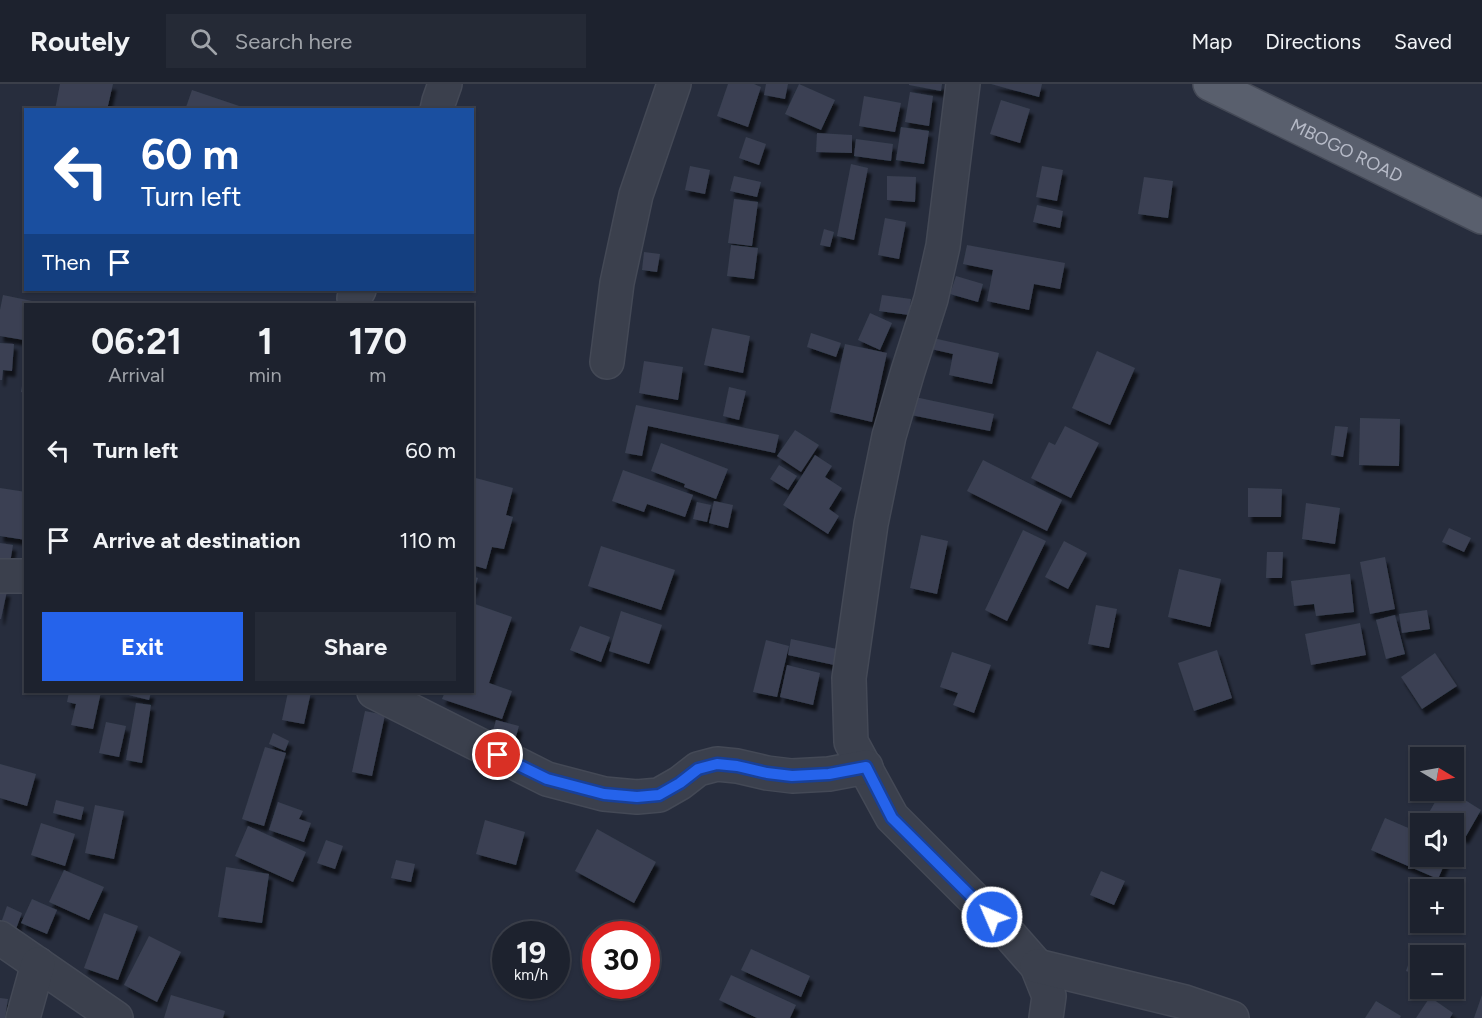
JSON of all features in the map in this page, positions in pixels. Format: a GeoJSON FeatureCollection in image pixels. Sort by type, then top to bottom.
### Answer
{"type":"FeatureCollection","features":[{"type":"Feature","properties":{"kind":"main road","name":"MBOGO ROAD"},"geometry":{"type":"LineString","coordinates":[[1210,84],[1482,217]]}},
{"type":"Feature","properties":{"kind":"street"},"geometry":{"type":"LineString","coordinates":[[437,108],[446,84]]}},
{"type":"Feature","properties":{"kind":"street"},"geometry":{"type":"LineString","coordinates":[[607,362],[617,283],[636,195],[674,84]]}},
{"type":"Feature","properties":{"kind":"street"},"geometry":{"type":"LineString","coordinates":[[963,84],[943,246],[931,299],[889,435],[871,524],[849,678],[851,742],[892,818],[1008,933],[1037,966],[1049,996],[1046,1018]]}},
{"type":"Feature","properties":{"kind":"street"},"geometry":{"type":"LineString","coordinates":[[0,576],[24,576]]}},
{"type":"Feature","properties":{"kind":"street"},"geometry":{"type":"LineString","coordinates":[[376,693],[547,779],[604,794],[637,797],[659,795],[698,769],[717,764],[792,776],[829,774],[866,767]]}},
{"type":"Feature","properties":{"kind":"street"},"geometry":{"type":"LineString","coordinates":[[0,938],[116,1018]]}},
{"type":"Feature","properties":{"kind":"street"},"geometry":{"type":"LineString","coordinates":[[23,1018],[38,964]]}},
{"type":"Feature","properties":{"kind":"street"},"geometry":{"type":"LineString","coordinates":[[1037,966],[1185,1002],[1232,1018]]}},
{"type":"Feature","properties":{"kind":"building"},"geometry":{"type":"Polygon","coordinates":[[[60,84],[113,84],[107,108],[55,108],[60,84]]]}},
{"type":"Feature","properties":{"kind":"building"},"geometry":{"type":"Polygon","coordinates":[[[728,84],[754,84],[761,87],[748,127],[717,116],[728,84]]]}},
{"type":"Feature","properties":{"kind":"building"},"geometry":{"type":"Polygon","coordinates":[[[766,84],[788,84],[785,99],[764,95],[766,84]]]}},
{"type":"Feature","properties":{"kind":"building"},"geometry":{"type":"Polygon","coordinates":[[[799,84],[835,100],[821,130],[785,114],[799,84]]]}},
{"type":"Feature","properties":{"kind":"building"},"geometry":{"type":"Polygon","coordinates":[[[909,84],[942,84],[941,91],[909,84]]]}},
{"type":"Feature","properties":{"kind":"building"},"geometry":{"type":"Polygon","coordinates":[[[991,84],[1042,84],[1039,97],[991,84]]]}},
{"type":"Feature","properties":{"kind":"building"},"geometry":{"type":"Polygon","coordinates":[[[192,90],[245,108],[186,108],[192,90]]]}},
{"type":"Feature","properties":{"kind":"building"},"geometry":{"type":"Polygon","coordinates":[[[910,92],[933,96],[929,126],[905,122],[910,92]]]}},
{"type":"Feature","properties":{"kind":"building"},"geometry":{"type":"Polygon","coordinates":[[[864,96],[901,103],[895,132],[859,126],[864,96]]]}},
{"type":"Feature","properties":{"kind":"building"},"geometry":{"type":"Polygon","coordinates":[[[1001,100],[1030,109],[1020,143],[990,134],[1001,100]]]}},
{"type":"Feature","properties":{"kind":"building"},"geometry":{"type":"Polygon","coordinates":[[[901,127],[929,131],[924,164],[896,160],[901,127]]]}},
{"type":"Feature","properties":{"kind":"building"},"geometry":{"type":"Polygon","coordinates":[[[817,133],[852,135],[852,153],[816,152],[817,133]]]}},
{"type":"Feature","properties":{"kind":"building"},"geometry":{"type":"Polygon","coordinates":[[[746,137],[766,144],[759,165],[739,158],[746,137]]]}},
{"type":"Feature","properties":{"kind":"building"},"geometry":{"type":"Polygon","coordinates":[[[856,139],[893,144],[891,161],[854,156],[856,139]]]}},
{"type":"Feature","properties":{"kind":"building"},"geometry":{"type":"Polygon","coordinates":[[[851,164],[868,168],[854,240],[837,236],[851,164]]]}},
{"type":"Feature","properties":{"kind":"building"},"geometry":{"type":"Polygon","coordinates":[[[690,166],[710,170],[705,194],[685,190],[690,166]]]}},
{"type":"Feature","properties":{"kind":"building"},"geometry":{"type":"Polygon","coordinates":[[[1042,166],[1063,170],[1057,201],[1036,197],[1042,166]]]}},
{"type":"Feature","properties":{"kind":"building"},"geometry":{"type":"Polygon","coordinates":[[[734,176],[761,182],[757,197],[730,191],[734,176]]]}},
{"type":"Feature","properties":{"kind":"building"},"geometry":{"type":"Polygon","coordinates":[[[887,176],[916,177],[915,202],[887,200],[887,176]]]}},
{"type":"Feature","properties":{"kind":"building"},"geometry":{"type":"Polygon","coordinates":[[[1144,177],[1173,181],[1168,218],[1138,214],[1144,177]]]}},
{"type":"Feature","properties":{"kind":"building"},"geometry":{"type":"Polygon","coordinates":[[[734,199],[758,202],[752,246],[728,243],[734,199]]]}},
{"type":"Feature","properties":{"kind":"building"},"geometry":{"type":"Polygon","coordinates":[[[1037,205],[1063,211],[1060,228],[1033,222],[1037,205]]]}},
{"type":"Feature","properties":{"kind":"building"},"geometry":{"type":"Polygon","coordinates":[[[885,218],[906,222],[899,259],[878,255],[885,218]]]}},
{"type":"Feature","properties":{"kind":"building"},"geometry":{"type":"Polygon","coordinates":[[[824,229],[834,232],[830,247],[820,245],[824,229]]]}},
{"type":"Feature","properties":{"kind":"building"},"geometry":{"type":"Polygon","coordinates":[[[731,245],[758,248],[754,279],[727,276],[731,245]]]}},
{"type":"Feature","properties":{"kind":"building"},"geometry":{"type":"Polygon","coordinates":[[[967,245],[1065,263],[1060,289],[1034,284],[1029,310],[987,301],[993,270],[963,264],[967,245]]]}},
{"type":"Feature","properties":{"kind":"building"},"geometry":{"type":"Polygon","coordinates":[[[644,252],[660,254],[657,272],[642,270],[644,252]]]}},
{"type":"Feature","properties":{"kind":"building"},"geometry":{"type":"Polygon","coordinates":[[[956,276],[983,284],[978,302],[950,294],[956,276]]]}},
{"type":"Feature","properties":{"kind":"building"},"geometry":{"type":"Polygon","coordinates":[[[3,295],[32,301],[24,303],[24,340],[0,336],[0,310],[3,295]]]}},
{"type":"Feature","properties":{"kind":"building"},"geometry":{"type":"Polygon","coordinates":[[[882,295],[911,299],[909,315],[879,311],[882,295]]]}},
{"type":"Feature","properties":{"kind":"building"},"geometry":{"type":"Polygon","coordinates":[[[870,313],[892,323],[880,350],[858,340],[870,313]]]}},
{"type":"Feature","properties":{"kind":"building"},"geometry":{"type":"Polygon","coordinates":[[[712,328],[750,336],[743,373],[704,365],[712,328]]]}},
{"type":"Feature","properties":{"kind":"building"},"geometry":{"type":"Polygon","coordinates":[[[811,333],[841,343],[836,357],[807,347],[811,333]]]}},
{"type":"Feature","properties":{"kind":"building"},"geometry":{"type":"Polygon","coordinates":[[[933,338],[999,353],[992,384],[949,375],[953,354],[931,349],[933,338]]]}},
{"type":"Feature","properties":{"kind":"building"},"geometry":{"type":"Polygon","coordinates":[[[0,343],[14,344],[12,371],[3,370],[2,380],[0,380],[0,343]]]}},
{"type":"Feature","properties":{"kind":"building"},"geometry":{"type":"Polygon","coordinates":[[[845,344],[887,353],[872,422],[830,412],[845,344]]]}},
{"type":"Feature","properties":{"kind":"building"},"geometry":{"type":"Polygon","coordinates":[[[1097,351],[1135,368],[1110,425],[1072,408],[1097,351]]]}},
{"type":"Feature","properties":{"kind":"building"},"geometry":{"type":"Polygon","coordinates":[[[644,361],[683,367],[678,400],[639,393],[644,361]]]}},
{"type":"Feature","properties":{"kind":"building"},"geometry":{"type":"Polygon","coordinates":[[[24,374],[24,393],[21,392],[24,374]]]}},
{"type":"Feature","properties":{"kind":"building"},"geometry":{"type":"Polygon","coordinates":[[[729,387],[746,391],[739,420],[723,416],[729,387]]]}},
{"type":"Feature","properties":{"kind":"building"},"geometry":{"type":"Polygon","coordinates":[[[915,397],[994,414],[990,431],[911,415],[915,397]]]}},
{"type":"Feature","properties":{"kind":"building"},"geometry":{"type":"Polygon","coordinates":[[[636,405],[779,435],[775,453],[648,426],[642,456],[625,453],[636,405]]]}},
{"type":"Feature","properties":{"kind":"building"},"geometry":{"type":"Polygon","coordinates":[[[1360,418],[1400,419],[1399,466],[1359,465],[1360,418]]]}},
{"type":"Feature","properties":{"kind":"building"},"geometry":{"type":"Polygon","coordinates":[[[1065,426],[1099,443],[1071,498],[1031,478],[1049,442],[1055,445],[1065,426]]]}},
{"type":"Feature","properties":{"kind":"building"},"geometry":{"type":"Polygon","coordinates":[[[1335,426],[1348,427],[1343,457],[1331,455],[1335,426]]]}},
{"type":"Feature","properties":{"kind":"building"},"geometry":{"type":"Polygon","coordinates":[[[795,430],[819,445],[801,472],[777,456],[795,430]]]}},
{"type":"Feature","properties":{"kind":"building"},"geometry":{"type":"Polygon","coordinates":[[[661,443],[728,469],[716,499],[651,471],[661,443]]]}},
{"type":"Feature","properties":{"kind":"building"},"geometry":{"type":"Polygon","coordinates":[[[815,455],[832,466],[825,477],[842,488],[829,509],[839,516],[828,534],[783,505],[815,455]]]}},
{"type":"Feature","properties":{"kind":"building"},"geometry":{"type":"Polygon","coordinates":[[[983,460],[1062,500],[1047,531],[967,491],[983,460]]]}},
{"type":"Feature","properties":{"kind":"building"},"geometry":{"type":"Polygon","coordinates":[[[779,465],[797,476],[788,490],[770,479],[779,465]]]}},
{"type":"Feature","properties":{"kind":"building"},"geometry":{"type":"Polygon","coordinates":[[[623,470],[693,495],[685,517],[647,504],[644,512],[612,501],[623,470]]]}},
{"type":"Feature","properties":{"kind":"building"},"geometry":{"type":"Polygon","coordinates":[[[474,478],[513,488],[506,515],[513,517],[504,549],[492,547],[486,569],[474,566],[474,478]]]}},
{"type":"Feature","properties":{"kind":"building"},"geometry":{"type":"Polygon","coordinates":[[[0,488],[24,492],[24,540],[0,536],[0,488]]]}},
{"type":"Feature","properties":{"kind":"building"},"geometry":{"type":"Polygon","coordinates":[[[1248,488],[1282,489],[1281,517],[1248,517],[1248,488]]]}},
{"type":"Feature","properties":{"kind":"building"},"geometry":{"type":"Polygon","coordinates":[[[714,501],[733,505],[728,528],[709,523],[714,501]]]}},
{"type":"Feature","properties":{"kind":"building"},"geometry":{"type":"Polygon","coordinates":[[[697,502],[711,505],[707,522],[693,519],[697,502]]]}},
{"type":"Feature","properties":{"kind":"building"},"geometry":{"type":"Polygon","coordinates":[[[1306,503],[1340,508],[1335,544],[1302,539],[1306,503]]]}},
{"type":"Feature","properties":{"kind":"building"},"geometry":{"type":"Polygon","coordinates":[[[1449,528],[1471,538],[1464,552],[1442,542],[1449,528]]]}},
{"type":"Feature","properties":{"kind":"building"},"geometry":{"type":"Polygon","coordinates":[[[1023,530],[1046,541],[1007,621],[985,610],[1023,530]]]}},
{"type":"Feature","properties":{"kind":"building"},"geometry":{"type":"Polygon","coordinates":[[[921,535],[948,541],[937,594],[910,588],[921,535]]]}},
{"type":"Feature","properties":{"kind":"building"},"geometry":{"type":"Polygon","coordinates":[[[1064,541],[1087,553],[1068,589],[1045,577],[1064,541]]]}},
{"type":"Feature","properties":{"kind":"building"},"geometry":{"type":"Polygon","coordinates":[[[0,543],[13,545],[10,563],[0,560],[0,543]]]}},
{"type":"Feature","properties":{"kind":"building"},"geometry":{"type":"Polygon","coordinates":[[[601,546],[675,570],[661,610],[588,586],[601,546]]]}},
{"type":"Feature","properties":{"kind":"building"},"geometry":{"type":"Polygon","coordinates":[[[1267,552],[1283,552],[1282,578],[1266,578],[1267,552]]]}},
{"type":"Feature","properties":{"kind":"building"},"geometry":{"type":"Polygon","coordinates":[[[1385,557],[1395,609],[1370,614],[1360,562],[1385,557]]]}},
{"type":"Feature","properties":{"kind":"building"},"geometry":{"type":"Polygon","coordinates":[[[1179,569],[1221,579],[1210,627],[1168,617],[1179,569]]]}},
{"type":"Feature","properties":{"kind":"building"},"geometry":{"type":"Polygon","coordinates":[[[1350,574],[1354,612],[1316,616],[1314,604],[1294,606],[1291,581],[1350,574]]]}},
{"type":"Feature","properties":{"kind":"building"},"geometry":{"type":"Polygon","coordinates":[[[474,577],[478,578],[474,589],[474,577]]]}},
{"type":"Feature","properties":{"kind":"building"},"geometry":{"type":"Polygon","coordinates":[[[0,590],[7,591],[1,619],[0,619],[0,590]]]}},
{"type":"Feature","properties":{"kind":"building"},"geometry":{"type":"Polygon","coordinates":[[[475,604],[512,617],[489,683],[512,691],[502,719],[442,699],[445,693],[474,693],[475,604]]]}},
{"type":"Feature","properties":{"kind":"building"},"geometry":{"type":"Polygon","coordinates":[[[1096,605],[1117,609],[1109,648],[1088,644],[1096,605]]]}},
{"type":"Feature","properties":{"kind":"building"},"geometry":{"type":"Polygon","coordinates":[[[1427,610],[1430,629],[1402,633],[1399,614],[1427,610]]]}},
{"type":"Feature","properties":{"kind":"building"},"geometry":{"type":"Polygon","coordinates":[[[621,611],[662,625],[649,664],[609,651],[621,611]]]}},
{"type":"Feature","properties":{"kind":"building"},"geometry":{"type":"Polygon","coordinates":[[[1395,615],[1405,654],[1386,659],[1376,620],[1395,615]]]}},
{"type":"Feature","properties":{"kind":"building"},"geometry":{"type":"Polygon","coordinates":[[[1360,623],[1366,655],[1311,665],[1305,634],[1360,623]]]}},
{"type":"Feature","properties":{"kind":"building"},"geometry":{"type":"Polygon","coordinates":[[[580,626],[610,637],[601,662],[570,650],[580,626]]]}},
{"type":"Feature","properties":{"kind":"building"},"geometry":{"type":"Polygon","coordinates":[[[791,639],[837,649],[834,665],[788,655],[791,639]]]}},
{"type":"Feature","properties":{"kind":"building"},"geometry":{"type":"Polygon","coordinates":[[[766,640],[789,646],[777,697],[753,692],[766,640]]]}},
{"type":"Feature","properties":{"kind":"building"},"geometry":{"type":"Polygon","coordinates":[[[1217,650],[1232,698],[1194,711],[1178,663],[1217,650]]]}},
{"type":"Feature","properties":{"kind":"building"},"geometry":{"type":"Polygon","coordinates":[[[952,652],[991,665],[974,713],[953,705],[958,693],[940,687],[952,652]]]}},
{"type":"Feature","properties":{"kind":"building"},"geometry":{"type":"Polygon","coordinates":[[[1435,653],[1457,686],[1422,709],[1401,677],[1435,653]]]}},
{"type":"Feature","properties":{"kind":"building"},"geometry":{"type":"Polygon","coordinates":[[[787,665],[820,673],[813,705],[780,697],[787,665]]]}},
{"type":"Feature","properties":{"kind":"building"},"geometry":{"type":"Polygon","coordinates":[[[69,693],[101,693],[93,729],[71,725],[76,704],[67,702],[69,693]]]}},
{"type":"Feature","properties":{"kind":"building"},"geometry":{"type":"Polygon","coordinates":[[[120,693],[151,693],[149,700],[120,693]]]}},
{"type":"Feature","properties":{"kind":"building"},"geometry":{"type":"Polygon","coordinates":[[[288,693],[311,693],[304,724],[282,720],[288,693]]]}},
{"type":"Feature","properties":{"kind":"building"},"geometry":{"type":"Polygon","coordinates":[[[136,703],[151,705],[142,763],[126,760],[136,703]]]}},
{"type":"Feature","properties":{"kind":"building"},"geometry":{"type":"Polygon","coordinates":[[[365,711],[385,715],[372,776],[352,772],[365,711]]]}},
{"type":"Feature","properties":{"kind":"building"},"geometry":{"type":"Polygon","coordinates":[[[496,720],[519,726],[515,740],[492,734],[496,720]]]}},
{"type":"Feature","properties":{"kind":"building"},"geometry":{"type":"Polygon","coordinates":[[[106,722],[126,726],[119,757],[99,753],[106,722]]]}},
{"type":"Feature","properties":{"kind":"building"},"geometry":{"type":"Polygon","coordinates":[[[273,733],[289,741],[285,751],[269,744],[273,733]]]}},
{"type":"Feature","properties":{"kind":"building"},"geometry":{"type":"Polygon","coordinates":[[[265,747],[286,753],[264,826],[242,819],[265,747]]]}},
{"type":"Feature","properties":{"kind":"building"},"geometry":{"type":"Polygon","coordinates":[[[0,764],[36,774],[27,806],[0,798],[0,764]]]}},
{"type":"Feature","properties":{"kind":"building"},"geometry":{"type":"Polygon","coordinates":[[[1464,799],[1481,810],[1465,838],[1464,813],[1429,813],[1436,801],[1464,799]]]}},
{"type":"Feature","properties":{"kind":"building"},"geometry":{"type":"Polygon","coordinates":[[[56,800],[84,807],[81,820],[53,813],[56,800]]]}},
{"type":"Feature","properties":{"kind":"building"},"geometry":{"type":"Polygon","coordinates":[[[278,802],[303,811],[299,819],[311,823],[304,842],[269,830],[278,802]]]}},
{"type":"Feature","properties":{"kind":"building"},"geometry":{"type":"Polygon","coordinates":[[[95,805],[124,811],[114,859],[85,853],[95,805]]]}},
{"type":"Feature","properties":{"kind":"building"},"geometry":{"type":"Polygon","coordinates":[[[1385,818],[1410,829],[1410,867],[1371,850],[1385,818]]]}},
{"type":"Feature","properties":{"kind":"building"},"geometry":{"type":"Polygon","coordinates":[[[485,820],[525,832],[516,865],[476,854],[485,820]]]}},
{"type":"Feature","properties":{"kind":"building"},"geometry":{"type":"Polygon","coordinates":[[[41,823],[75,834],[65,866],[31,855],[41,823]]]}},
{"type":"Feature","properties":{"kind":"building"},"geometry":{"type":"Polygon","coordinates":[[[248,826],[306,852],[293,882],[235,856],[248,826]]]}},
{"type":"Feature","properties":{"kind":"building"},"geometry":{"type":"Polygon","coordinates":[[[597,829],[656,862],[634,903],[575,871],[597,829]]]}},
{"type":"Feature","properties":{"kind":"building"},"geometry":{"type":"Polygon","coordinates":[[[326,840],[343,846],[335,869],[317,863],[326,840]]]}},
{"type":"Feature","properties":{"kind":"building"},"geometry":{"type":"Polygon","coordinates":[[[396,860],[415,864],[411,882],[391,878],[396,860]]]}},
{"type":"Feature","properties":{"kind":"building"},"geometry":{"type":"Polygon","coordinates":[[[226,867],[269,874],[262,923],[218,917],[226,867]]]}},
{"type":"Feature","properties":{"kind":"building"},"geometry":{"type":"Polygon","coordinates":[[[1410,867],[1443,867],[1438,879],[1410,867]]]}},
{"type":"Feature","properties":{"kind":"building"},"geometry":{"type":"Polygon","coordinates":[[[64,870],[104,887],[89,920],[49,902],[64,870]]]}},
{"type":"Feature","properties":{"kind":"building"},"geometry":{"type":"Polygon","coordinates":[[[1101,871],[1125,881],[1114,905],[1090,895],[1101,871]]]}},
{"type":"Feature","properties":{"kind":"building"},"geometry":{"type":"Polygon","coordinates":[[[32,899],[57,910],[47,934],[21,923],[32,899]]]}},
{"type":"Feature","properties":{"kind":"building"},"geometry":{"type":"Polygon","coordinates":[[[7,906],[22,913],[16,929],[1,923],[7,906]]]}},
{"type":"Feature","properties":{"kind":"building"},"geometry":{"type":"Polygon","coordinates":[[[104,913],[138,926],[118,980],[84,968],[104,913]]]}},
{"type":"Feature","properties":{"kind":"building"},"geometry":{"type":"Polygon","coordinates":[[[149,936],[181,952],[157,1002],[124,985],[149,936]]]}},
{"type":"Feature","properties":{"kind":"building"},"geometry":{"type":"Polygon","coordinates":[[[751,949],[810,976],[801,997],[741,970],[751,949]]]}},
{"type":"Feature","properties":{"kind":"building"},"geometry":{"type":"Polygon","coordinates":[[[1410,960],[1410,972],[1406,971],[1410,960]]]}},
{"type":"Feature","properties":{"kind":"building"},"geometry":{"type":"Polygon","coordinates":[[[731,975],[796,1005],[790,1018],[757,1018],[719,1000],[731,975]]]}},
{"type":"Feature","properties":{"kind":"building"},"geometry":{"type":"Polygon","coordinates":[[[171,995],[225,1011],[223,1018],[164,1018],[171,995]]]}},
{"type":"Feature","properties":{"kind":"building"},"geometry":{"type":"Polygon","coordinates":[[[1482,995],[1482,1018],[1474,1018],[1482,995]]]}},
{"type":"Feature","properties":{"kind":"building"},"geometry":{"type":"Polygon","coordinates":[[[0,998],[8,999],[5,1018],[0,1018],[0,998]]]}},
{"type":"Feature","properties":{"kind":"building"},"geometry":{"type":"Polygon","coordinates":[[[1429,999],[1433,999],[1453,1013],[1450,1018],[1416,1018],[1429,999]]]}},
{"type":"Feature","properties":{"kind":"building"},"geometry":{"type":"Polygon","coordinates":[[[1376,1001],[1401,1016],[1400,1018],[1365,1018],[1376,1001]]]}},
{"type":"Feature","properties":{"kind":"route"},"geometry":{"type":"LineString","coordinates":[[498,755],[547,779],[604,794],[637,797],[659,795],[698,769],[717,764],[792,776],[829,774],[866,767],[892,818],[992,917]]}}]}
